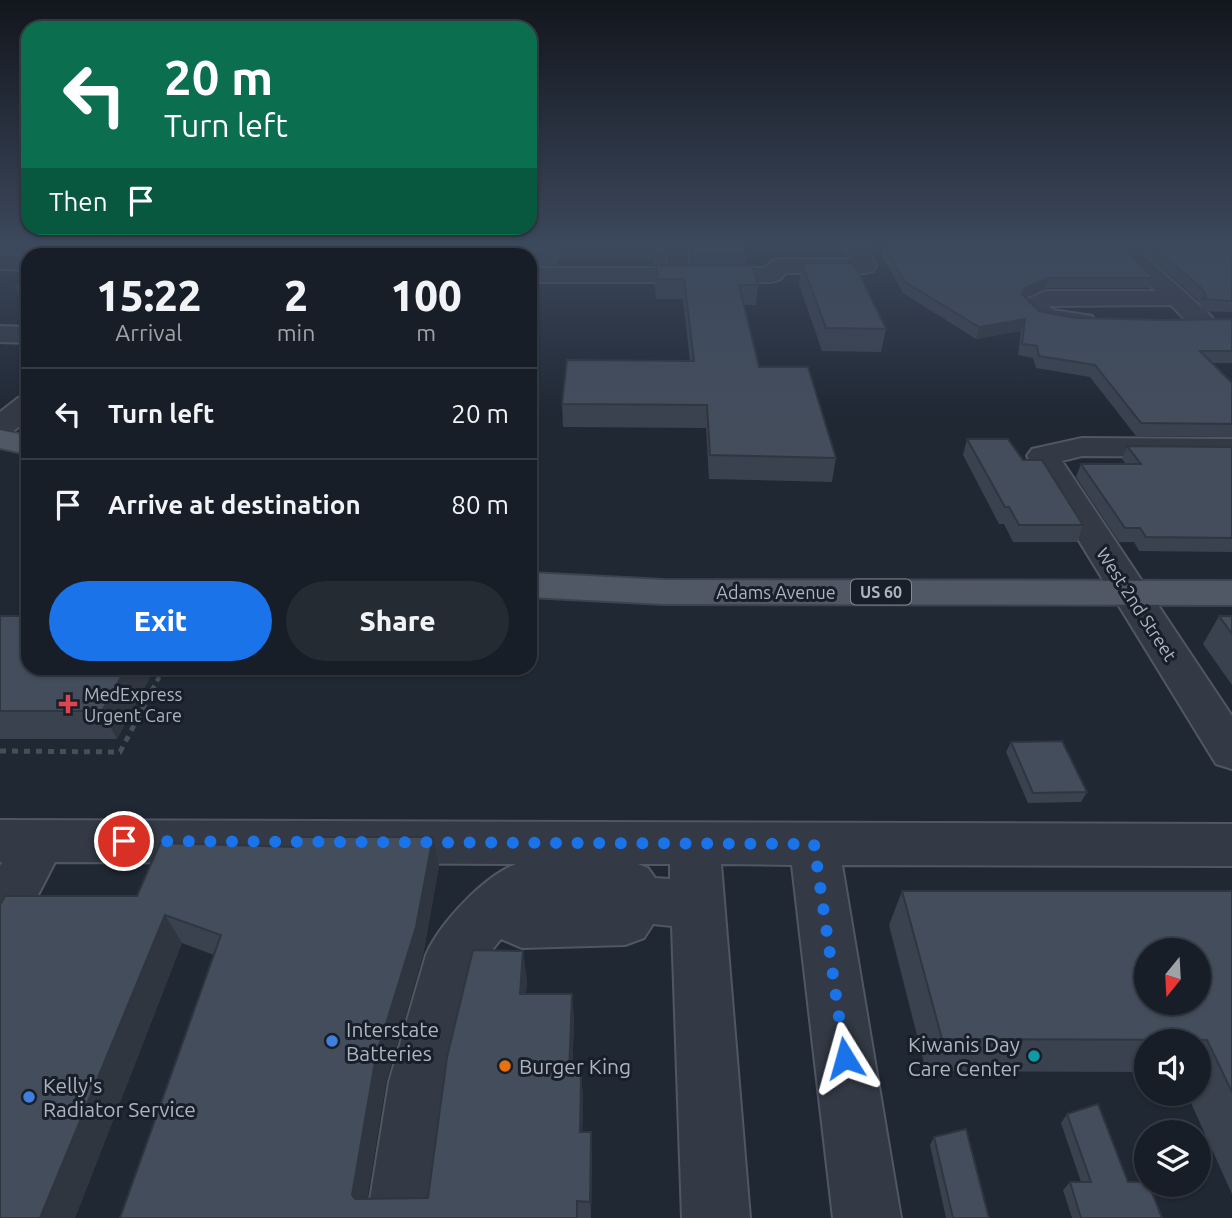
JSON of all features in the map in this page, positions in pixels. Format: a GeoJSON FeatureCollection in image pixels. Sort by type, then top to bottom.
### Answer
{"type":"FeatureCollection","features":[{"type":"Feature","properties":{"kind":"main road"},"geometry":{"type":"LineString","coordinates":[[0,439],[21,444]]}},
{"type":"Feature","properties":{"kind":"main road","name":"Adams Avenue"},"geometry":{"type":"LineString","coordinates":[[537,585],[664,592],[1232,593]]}},
{"type":"Feature","properties":{"kind":"street"},"geometry":{"type":"LineString","coordinates":[[1044,299],[1033,305],[1046,316],[1065,320],[1212,321],[1178,299]]}},
{"type":"Feature","properties":{"kind":"street"},"geometry":{"type":"LineString","coordinates":[[0,428],[21,410]]}},
{"type":"Feature","properties":{"kind":"street","name":"West 2nd Street"},"geometry":{"type":"LineString","coordinates":[[1232,448],[1082,447],[1043,456],[1232,752]]}},
{"type":"Feature","properties":{"kind":"street"},"geometry":{"type":"LineString","coordinates":[[0,915],[21,841],[1232,845]]}},
{"type":"Feature","properties":{"kind":"street"},"geometry":{"type":"LineString","coordinates":[[694,844],[716,1218]]}},
{"type":"Feature","properties":{"kind":"street"},"geometry":{"type":"LineString","coordinates":[[814,844],[867,1218]]}},
{"type":"Feature","properties":{"kind":"street"},"geometry":{"type":"LineString","coordinates":[[401,1218],[420,1082],[453,955],[500,904],[523,884],[630,884],[640,900],[698,904]]}},
{"type":"Feature","properties":{"kind":"path"},"geometry":{"type":"LineString","coordinates":[[0,751],[120,752],[160,675]]}},
{"type":"Feature","properties":{"kind":"building"},"geometry":{"type":"Polygon","coordinates":[[[686,299],[742,299],[759,367],[808,367],[836,458],[710,455],[707,405],[562,404],[567,360],[694,361],[686,299]]]}},
{"type":"Feature","properties":{"kind":"building"},"geometry":{"type":"Polygon","coordinates":[[[815,299],[871,299],[886,329],[826,328],[815,299]]]}},
{"type":"Feature","properties":{"kind":"building"},"geometry":{"type":"Polygon","coordinates":[[[933,299],[1027,299],[1039,311],[1076,318],[1232,319],[1232,351],[1200,351],[1232,383],[1232,424],[1141,423],[1095,365],[1039,356],[1037,346],[1022,344],[1025,319],[979,327],[933,299]]]}},
{"type":"Feature","properties":{"kind":"building"},"geometry":{"type":"Polygon","coordinates":[[[1203,299],[1232,299],[1232,301],[1203,299]]]}},
{"type":"Feature","properties":{"kind":"building"},"geometry":{"type":"Polygon","coordinates":[[[967,439],[1008,439],[1023,460],[1042,460],[1083,525],[1019,525],[1009,507],[1005,507],[967,439]]]}},
{"type":"Feature","properties":{"kind":"building"},"geometry":{"type":"Polygon","coordinates":[[[1127,446],[1232,447],[1232,538],[1146,537],[1140,528],[1125,528],[1081,464],[1141,464],[1127,446]]]}},
{"type":"Feature","properties":{"kind":"building"},"geometry":{"type":"Polygon","coordinates":[[[0,616],[21,616],[21,675],[122,675],[102,711],[0,711],[0,616]]]}},
{"type":"Feature","properties":{"kind":"building"},"geometry":{"type":"Polygon","coordinates":[[[1219,616],[1232,616],[1232,634],[1219,616]]]}},
{"type":"Feature","properties":{"kind":"building"},"geometry":{"type":"Polygon","coordinates":[[[1062,741],[1087,792],[1033,793],[1011,742],[1062,741]]]}},
{"type":"Feature","properties":{"kind":"building"},"geometry":{"type":"Polygon","coordinates":[[[298,837],[433,837],[416,927],[376,1056],[352,1195],[355,1199],[428,1198],[447,1057],[473,950],[523,951],[520,994],[572,994],[569,1074],[581,1073],[580,1132],[591,1132],[590,1202],[577,1201],[577,1218],[120,1218],[221,935],[165,915],[40,1218],[0,1218],[0,905],[5,896],[137,896],[160,843],[294,847],[298,837]]]}},
{"type":"Feature","properties":{"kind":"building","name":"Kiwanis Day Care Center"},"geometry":{"type":"Polygon","coordinates":[[[902,891],[1232,891],[1232,1092],[1211,1048],[1211,1029],[1134,1029],[1134,1040],[942,1039],[902,891]]]}},
{"type":"Feature","properties":{"kind":"building"},"geometry":{"type":"Polygon","coordinates":[[[1098,1104],[1128,1182],[1134,1182],[1134,1197],[1154,1197],[1162,1218],[1081,1218],[1070,1182],[1091,1182],[1067,1114],[1098,1104]]]}},
{"type":"Feature","properties":{"kind":"building"},"geometry":{"type":"Polygon","coordinates":[[[966,1129],[989,1218],[953,1218],[934,1137],[966,1129]]]}},
{"type":"Feature","properties":{"kind":"place","name":"MedExpress Urgent Care"},"geometry":{"type":"Point","coordinates":[68,704]}},
{"type":"Feature","properties":{"kind":"place","name":"Interstate Batteries"},"geometry":{"type":"Point","coordinates":[332,1041]}},
{"type":"Feature","properties":{"kind":"place","name":"Kiwanis Day Care Center"},"geometry":{"type":"Point","coordinates":[1034,1056]}},
{"type":"Feature","properties":{"kind":"place","name":"Burger King"},"geometry":{"type":"Point","coordinates":[505,1066]}},
{"type":"Feature","properties":{"kind":"place","name":"Kelly's Radiator Service"},"geometry":{"type":"Point","coordinates":[29,1097]}},
{"type":"Feature","properties":{"kind":"route"},"geometry":{"type":"LineString","coordinates":[[124,841],[814,844],[845,1058]]}}]}
